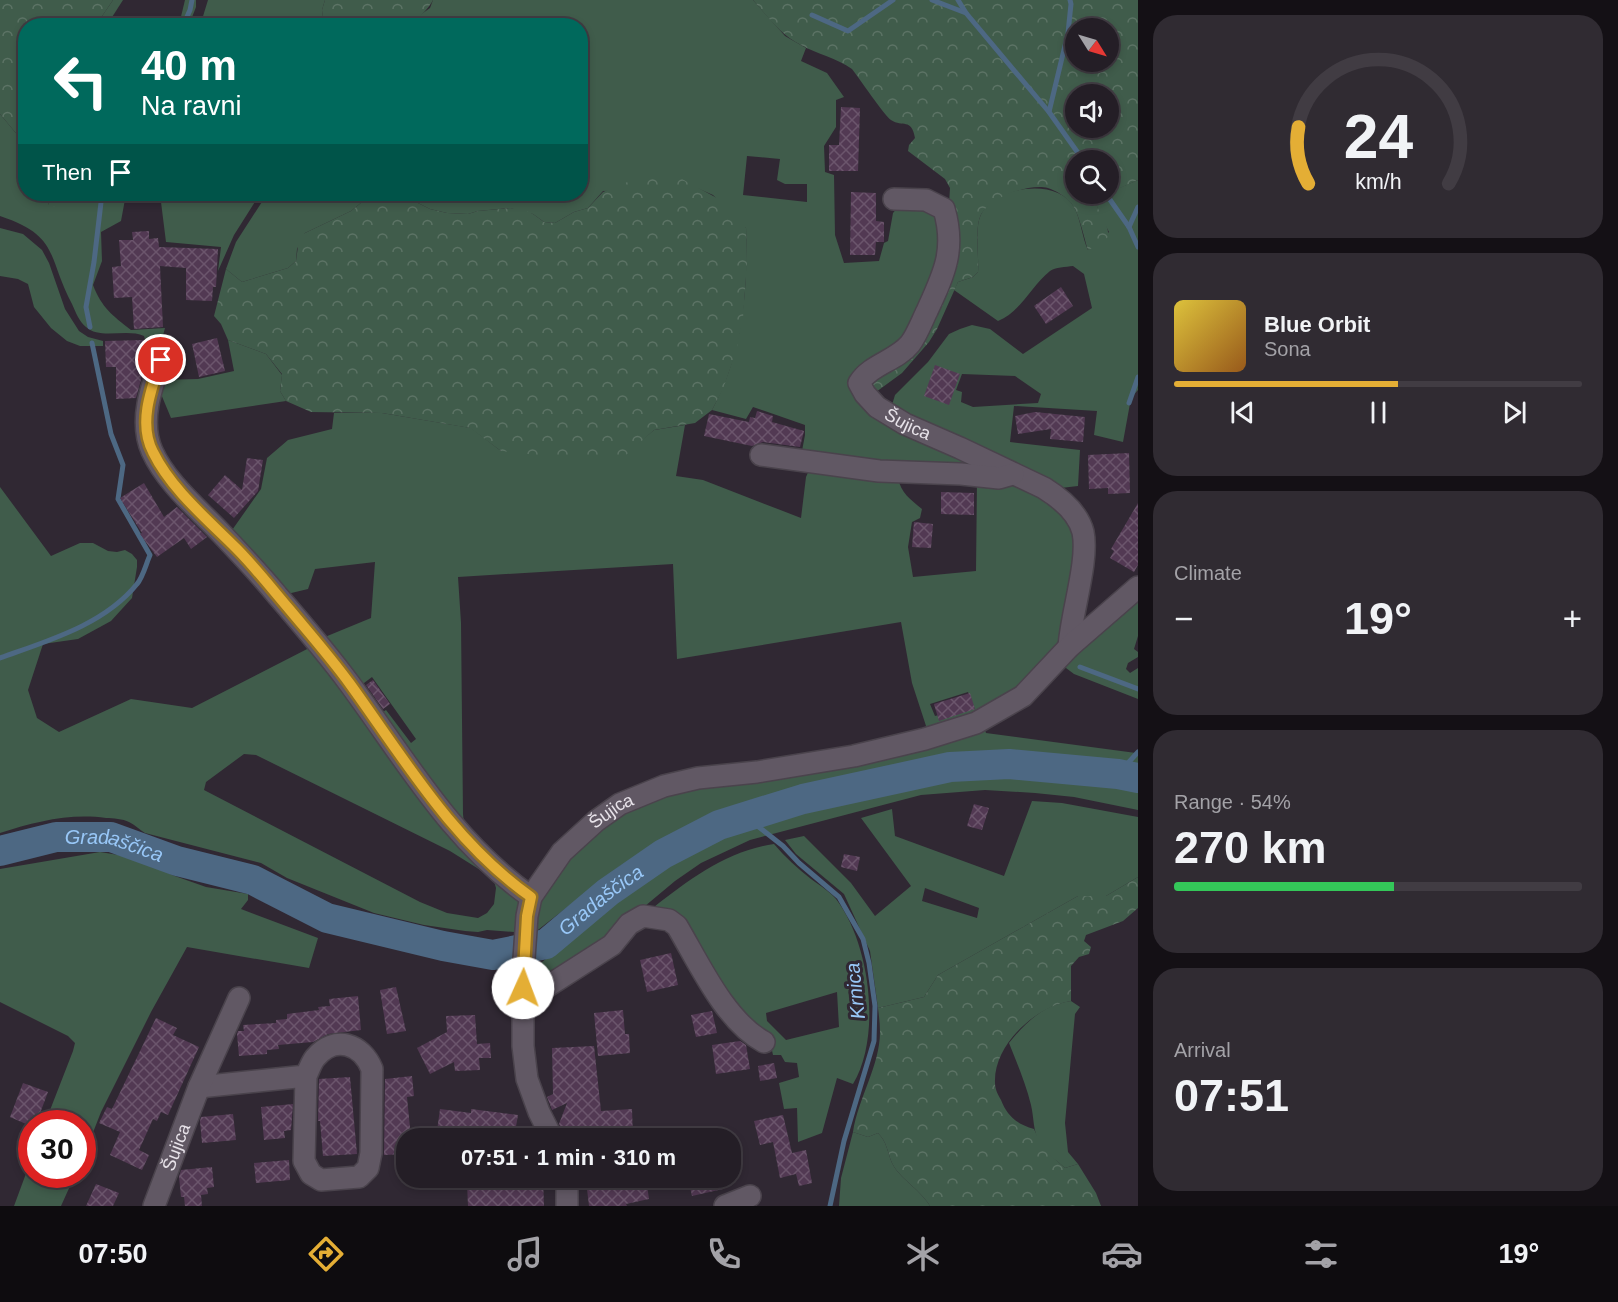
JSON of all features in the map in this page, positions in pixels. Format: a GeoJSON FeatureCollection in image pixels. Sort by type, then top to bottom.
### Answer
{"type":"FeatureCollection","features":[{"type":"Feature","properties":{"kind":"street","name":"Šujica"},"geometry":{"type":"LineString","coordinates":[[894,199],[926,200],[944,209],[950,228],[948,259],[936,291],[910,344],[866,373],[859,382],[865,394],[877,407],[905,424],[1057,496],[1074,512],[1083,530],[1084,548],[1068,647]]}},
{"type":"Feature","properties":{"kind":"street"},"geometry":{"type":"LineString","coordinates":[[166,346],[156,375],[145,423],[153,452],[162,467],[179,490],[239,551],[317,643],[349,682],[430,797],[476,852],[511,883],[529,907],[524,973],[523,1046],[527,1079],[547,1128]]}},
{"type":"Feature","properties":{"kind":"street"},"geometry":{"type":"LineString","coordinates":[[761,455],[879,471],[999,478],[1014,474]]}},
{"type":"Feature","properties":{"kind":"street","name":"Šujica"},"geometry":{"type":"LineString","coordinates":[[529,907],[562,852],[596,821],[620,804],[664,786],[698,778],[757,772],[831,760],[925,739],[976,723],[1023,696],[1068,647],[1138,586]]}},
{"type":"Feature","properties":{"kind":"street"},"geometry":{"type":"LineString","coordinates":[[523,1002],[612,945],[629,924],[643,916],[658,917],[669,920],[677,926],[730,1011],[750,1034],[764,1042]]}},
{"type":"Feature","properties":{"kind":"street","name":"Šujica"},"geometry":{"type":"LineString","coordinates":[[154,1206],[199,1087],[239,998]]}},
{"type":"Feature","properties":{"kind":"street"},"geometry":{"type":"LineString","coordinates":[[343,1044],[357,1047],[367,1057],[372,1069],[371,1153],[368,1168],[359,1177],[321,1180],[310,1174],[304,1161],[306,1076],[314,1058],[327,1049],[343,1044]]}},
{"type":"Feature","properties":{"kind":"street"},"geometry":{"type":"LineString","coordinates":[[199,1087],[306,1076]]}},
{"type":"Feature","properties":{"kind":"street"},"geometry":{"type":"LineString","coordinates":[[567,1188],[567,1206]]}},
{"type":"Feature","properties":{"kind":"street"},"geometry":{"type":"LineString","coordinates":[[725,1206],[750,1196]]}},
{"type":"Feature","properties":{"kind":"green space"},"geometry":{"type":"Polygon","coordinates":[[[0,0],[113,0],[101,18],[18,18],[18,136],[0,114],[0,0]]]}},
{"type":"Feature","properties":{"kind":"green space"},"geometry":{"type":"Polygon","coordinates":[[[113,0],[123,0],[111,18],[101,18],[113,0]]]}},
{"type":"Feature","properties":{"kind":"green space"},"geometry":{"type":"Polygon","coordinates":[[[185,0],[196,0],[192,18],[181,18],[185,0]]]}},
{"type":"Feature","properties":{"kind":"green space"},"geometry":{"type":"Polygon","coordinates":[[[208,0],[325,0],[322,10],[323,18],[202,18],[208,0]]]}},
{"type":"Feature","properties":{"kind":"green space"},"geometry":{"type":"Polygon","coordinates":[[[325,0],[433,0],[417,18],[323,18],[322,10],[325,0]]]}},
{"type":"Feature","properties":{"kind":"green space"},"geometry":{"type":"Polygon","coordinates":[[[433,0],[753,0],[785,36],[806,48],[801,61],[827,73],[844,97],[836,100],[836,127],[824,146],[825,172],[834,175],[835,235],[844,263],[879,261],[884,243],[888,241],[893,213],[898,207],[919,206],[940,219],[943,247],[909,335],[853,385],[998,471],[801,456],[805,425],[753,407],[746,419],[712,410],[731,367],[737,344],[746,275],[746,228],[713,195],[697,188],[603,191],[588,208],[574,212],[555,223],[544,222],[533,214],[510,208],[468,214],[447,213],[430,209],[414,201],[588,201],[588,18],[416,18],[430,8],[433,0]],[[747,156],[743,195],[807,202],[807,184],[785,184],[777,180],[780,159],[747,156]]]}},
{"type":"Feature","properties":{"kind":"green space"},"geometry":{"type":"Polygon","coordinates":[[[753,0],[1138,0],[1138,180],[1119,189],[1119,150],[1065,150],[1065,197],[1058,192],[1040,187],[1020,190],[991,204],[984,210],[979,222],[978,272],[973,277],[958,282],[929,342],[902,373],[876,392],[867,387],[921,337],[949,205],[950,188],[945,179],[908,151],[909,145],[915,138],[911,127],[891,120],[852,69],[794,41],[775,25],[753,0]]]}},
{"type":"Feature","properties":{"kind":"green space"},"geometry":{"type":"Polygon","coordinates":[[[0,114],[18,136],[18,201],[48,201],[49,205],[60,201],[125,201],[121,221],[101,232],[102,261],[93,285],[108,310],[131,330],[165,328],[161,343],[155,348],[147,347],[144,336],[130,333],[99,333],[86,327],[76,314],[43,240],[19,224],[0,216],[0,114]]]}},
{"type":"Feature","properties":{"kind":"green space"},"geometry":{"type":"Polygon","coordinates":[[[660,174],[674,175],[726,203],[738,214],[746,228],[747,263],[743,318],[736,352],[723,389],[712,410],[695,423],[654,430],[615,462],[501,451],[470,428],[382,413],[311,412],[286,401],[280,391],[282,374],[266,354],[228,340],[221,324],[214,316],[226,269],[242,282],[288,268],[296,261],[299,239],[305,233],[351,211],[363,201],[414,201],[430,209],[447,213],[468,214],[510,208],[524,210],[544,222],[555,223],[574,212],[588,208],[603,192],[630,181],[660,174]]]}},
{"type":"Feature","properties":{"kind":"green space"},"geometry":{"type":"Polygon","coordinates":[[[1138,180],[1138,390],[1131,398],[1123,442],[1094,435],[1097,411],[1014,406],[1010,442],[1080,450],[1078,486],[1052,489],[961,444],[892,405],[895,395],[928,362],[949,334],[972,325],[990,329],[1023,354],[1092,308],[1084,274],[1073,266],[1050,271],[1013,312],[998,321],[954,290],[958,282],[973,277],[978,272],[977,236],[980,217],[987,207],[997,198],[1010,192],[1025,189],[1054,191],[1065,196],[1065,204],[1072,204],[1074,207],[1088,250],[1109,232],[1096,204],[1119,204],[1119,188],[1138,180]],[[962,374],[956,390],[962,392],[961,402],[973,407],[1038,403],[1041,394],[1015,376],[962,374]]]}},
{"type":"Feature","properties":{"kind":"green space"},"geometry":{"type":"Polygon","coordinates":[[[48,201],[65,201],[57,207],[49,205],[48,201]]]}},
{"type":"Feature","properties":{"kind":"green space"},"geometry":{"type":"Polygon","coordinates":[[[161,201],[256,201],[234,235],[218,271],[221,247],[166,242],[161,201]]]}},
{"type":"Feature","properties":{"kind":"green space"},"geometry":{"type":"Polygon","coordinates":[[[262,201],[363,201],[351,211],[305,233],[297,249],[296,261],[288,268],[242,282],[226,269],[236,242],[262,201]]]}},
{"type":"Feature","properties":{"kind":"green space"},"geometry":{"type":"Polygon","coordinates":[[[1072,204],[1096,204],[1108,233],[1108,237],[1099,245],[1088,250],[1072,204]]]}},
{"type":"Feature","properties":{"kind":"green space"},"geometry":{"type":"Polygon","coordinates":[[[0,228],[23,234],[42,250],[49,263],[65,309],[79,331],[88,337],[103,341],[103,346],[80,346],[67,341],[51,328],[34,307],[28,284],[18,279],[0,276],[0,228]]]}},
{"type":"Feature","properties":{"kind":"green space"},"geometry":{"type":"Polygon","coordinates":[[[228,340],[266,354],[282,375],[280,391],[286,401],[171,418],[161,394],[160,380],[198,379],[234,371],[228,340]]]}},
{"type":"Feature","properties":{"kind":"green space"},"geometry":{"type":"Polygon","coordinates":[[[334,413],[382,413],[471,428],[501,451],[636,445],[654,430],[685,425],[676,476],[703,480],[801,518],[806,477],[811,466],[898,478],[904,492],[922,509],[920,518],[912,522],[908,547],[913,577],[976,571],[977,479],[1010,480],[1043,491],[1079,531],[1061,642],[1003,703],[928,732],[912,683],[901,622],[677,659],[673,564],[458,577],[465,833],[378,715],[386,710],[411,743],[416,739],[372,677],[356,689],[320,639],[371,618],[375,562],[315,569],[308,589],[283,595],[230,533],[261,489],[267,458],[288,440],[332,429],[334,413]],[[968,692],[930,704],[935,716],[973,706],[968,692]]]}},
{"type":"Feature","properties":{"kind":"green space"},"geometry":{"type":"Polygon","coordinates":[[[0,487],[51,556],[80,543],[93,543],[108,551],[125,550],[137,560],[132,598],[111,621],[78,639],[43,644],[28,690],[37,718],[59,732],[131,699],[192,708],[313,646],[519,902],[514,932],[465,931],[424,925],[374,913],[287,878],[261,863],[145,833],[121,819],[65,818],[39,822],[0,833],[0,487]],[[244,754],[206,782],[204,790],[420,902],[447,913],[478,918],[487,913],[494,904],[496,888],[493,878],[450,851],[256,755],[244,754]]]}},
{"type":"Feature","properties":{"kind":"green space"},"geometry":{"type":"Polygon","coordinates":[[[1138,592],[1138,636],[1134,649],[1138,652],[1138,657],[1128,663],[1126,669],[1130,673],[1138,668],[1138,699],[1074,674],[1066,668],[1067,659],[1138,592]]]}},
{"type":"Feature","properties":{"kind":"green space"},"geometry":{"type":"Polygon","coordinates":[[[984,727],[986,733],[1136,753],[1138,751],[1138,768],[1023,754],[967,753],[751,800],[690,826],[620,866],[534,933],[534,913],[557,869],[603,825],[652,798],[984,727]]]}},
{"type":"Feature","properties":{"kind":"green space"},"geometry":{"type":"Polygon","coordinates":[[[962,773],[1044,774],[1107,787],[1138,790],[1138,810],[1074,797],[985,790],[921,795],[750,840],[701,863],[675,881],[590,952],[531,989],[531,971],[651,873],[718,833],[747,830],[776,821],[795,811],[866,792],[962,773]]]}},
{"type":"Feature","properties":{"kind":"green space"},"geometry":{"type":"Polygon","coordinates":[[[1032,801],[1062,803],[1138,817],[1138,877],[1106,896],[1078,896],[938,975],[924,997],[878,1008],[870,951],[844,894],[796,854],[785,840],[804,836],[851,883],[875,916],[911,886],[861,818],[892,809],[895,836],[1004,876],[1032,801]],[[925,888],[922,901],[977,918],[979,908],[925,888]]]}},
{"type":"Feature","properties":{"kind":"green space"},"geometry":{"type":"Polygon","coordinates":[[[774,844],[796,867],[836,899],[848,918],[857,940],[868,990],[867,1041],[862,1064],[853,1084],[837,1078],[822,1133],[798,1142],[797,1108],[784,1109],[779,1083],[799,1077],[797,1063],[785,1062],[781,1055],[773,1055],[769,1037],[749,1030],[654,907],[681,886],[710,868],[740,853],[774,844]],[[837,992],[766,1013],[767,1021],[786,1040],[839,1027],[837,992]]]}},
{"type":"Feature","properties":{"kind":"green space"},"geometry":{"type":"Polygon","coordinates":[[[100,852],[143,859],[172,875],[206,887],[248,894],[248,900],[241,909],[318,938],[309,968],[187,947],[151,1012],[96,1125],[96,1110],[50,1110],[75,1043],[68,1036],[0,1002],[0,869],[100,852]]]}},
{"type":"Feature","properties":{"kind":"green space"},"geometry":{"type":"Polygon","coordinates":[[[1138,877],[1138,908],[1123,921],[1086,935],[1084,941],[1091,947],[1089,954],[1079,957],[1071,966],[1071,1001],[1058,1004],[1031,1019],[1009,1042],[996,1069],[995,1083],[1006,1111],[1018,1122],[1034,1129],[1047,1151],[1065,1168],[1078,1164],[1096,1193],[1101,1206],[930,1206],[895,1168],[885,1143],[878,1133],[868,1137],[853,1132],[879,1044],[878,1008],[924,997],[938,975],[1078,896],[1106,896],[1138,877]]]}},
{"type":"Feature","properties":{"kind":"green space"},"geometry":{"type":"Polygon","coordinates":[[[1071,1001],[1080,1007],[1075,1014],[1065,1123],[1068,1152],[1078,1164],[1065,1168],[1047,1153],[1039,1142],[1027,1089],[1009,1043],[1036,1016],[1052,1006],[1071,1001]]]}},
{"type":"Feature","properties":{"kind":"green space"},"geometry":{"type":"Polygon","coordinates":[[[853,1132],[868,1137],[878,1133],[885,1143],[895,1168],[930,1206],[839,1206],[841,1178],[853,1132]]]}},
{"type":"Feature","properties":{"kind":"green space"},"geometry":{"type":"Polygon","coordinates":[[[21,1188],[69,1188],[61,1206],[14,1206],[21,1188]]]}},
{"type":"Feature","properties":{"kind":"building"},"geometry":{"type":"Polygon","coordinates":[[[841,107],[860,108],[858,171],[829,171],[829,145],[839,145],[841,107]]]}},
{"type":"Feature","properties":{"kind":"building"},"geometry":{"type":"Polygon","coordinates":[[[851,192],[876,193],[876,221],[884,222],[884,242],[876,242],[875,255],[850,255],[851,192]]]}},
{"type":"Feature","properties":{"kind":"building"},"geometry":{"type":"Polygon","coordinates":[[[149,231],[149,239],[158,238],[159,247],[218,249],[216,287],[213,287],[212,301],[186,300],[186,268],[160,266],[163,327],[134,329],[132,297],[114,298],[112,267],[121,266],[119,240],[133,240],[132,232],[149,231]]]}},
{"type":"Feature","properties":{"kind":"building"},"geometry":{"type":"Polygon","coordinates":[[[1061,287],[1073,306],[1046,324],[1034,306],[1061,287]]]}},
{"type":"Feature","properties":{"kind":"building"},"geometry":{"type":"Polygon","coordinates":[[[217,338],[225,371],[199,377],[192,344],[217,338]]]}},
{"type":"Feature","properties":{"kind":"building"},"geometry":{"type":"Polygon","coordinates":[[[144,340],[144,369],[136,398],[116,399],[116,367],[106,367],[105,341],[144,340]]]}},
{"type":"Feature","properties":{"kind":"building"},"geometry":{"type":"Polygon","coordinates":[[[935,365],[960,374],[949,405],[924,396],[935,365]]]}},
{"type":"Feature","properties":{"kind":"building"},"geometry":{"type":"Polygon","coordinates":[[[757,411],[773,416],[772,422],[804,431],[800,447],[763,442],[752,446],[704,436],[709,414],[749,422],[750,417],[755,418],[757,411]]]}},
{"type":"Feature","properties":{"kind":"building"},"geometry":{"type":"Polygon","coordinates":[[[1035,412],[1085,417],[1083,442],[1050,439],[1051,429],[1018,434],[1015,416],[1035,412]]]}},
{"type":"Feature","properties":{"kind":"building"},"geometry":{"type":"Polygon","coordinates":[[[1129,453],[1130,493],[1108,494],[1108,488],[1089,489],[1088,455],[1129,453]]]}},
{"type":"Feature","properties":{"kind":"building"},"geometry":{"type":"Polygon","coordinates":[[[247,458],[263,460],[258,491],[234,518],[208,495],[225,475],[242,490],[247,458]]]}},
{"type":"Feature","properties":{"kind":"building"},"geometry":{"type":"Polygon","coordinates":[[[144,483],[164,517],[177,507],[207,537],[191,549],[184,538],[157,557],[140,534],[142,533],[120,498],[144,483]]]}},
{"type":"Feature","properties":{"kind":"building"},"geometry":{"type":"Polygon","coordinates":[[[941,492],[974,493],[974,515],[941,514],[941,492]]]}},
{"type":"Feature","properties":{"kind":"building"},"geometry":{"type":"Polygon","coordinates":[[[1138,503],[1138,565],[1134,572],[1110,558],[1114,551],[1111,549],[1138,503]]]}},
{"type":"Feature","properties":{"kind":"building"},"geometry":{"type":"Polygon","coordinates":[[[914,522],[933,524],[931,548],[912,547],[914,522]]]}},
{"type":"Feature","properties":{"kind":"building"},"geometry":{"type":"Polygon","coordinates":[[[373,680],[390,704],[383,709],[366,685],[373,680]]]}},
{"type":"Feature","properties":{"kind":"building"},"geometry":{"type":"Polygon","coordinates":[[[970,693],[975,709],[939,721],[934,704],[970,693]]]}},
{"type":"Feature","properties":{"kind":"building"},"geometry":{"type":"Polygon","coordinates":[[[974,804],[989,808],[982,830],[967,826],[974,804]]]}},
{"type":"Feature","properties":{"kind":"building"},"geometry":{"type":"Polygon","coordinates":[[[844,854],[860,857],[857,871],[841,867],[844,854]]]}},
{"type":"Feature","properties":{"kind":"building"},"geometry":{"type":"Polygon","coordinates":[[[671,953],[678,985],[647,992],[640,960],[671,953]]]}},
{"type":"Feature","properties":{"kind":"building"},"geometry":{"type":"Polygon","coordinates":[[[396,987],[406,1031],[387,1034],[380,990],[396,987]]]}},
{"type":"Feature","properties":{"kind":"building"},"geometry":{"type":"Polygon","coordinates":[[[358,996],[361,1030],[328,1034],[313,1042],[278,1045],[279,1049],[267,1050],[267,1054],[239,1056],[237,1034],[238,1031],[244,1031],[243,1025],[276,1023],[276,1020],[287,1019],[287,1014],[319,1010],[318,1007],[330,1006],[329,999],[358,996]]]}},
{"type":"Feature","properties":{"kind":"building"},"geometry":{"type":"Polygon","coordinates":[[[623,1010],[625,1034],[629,1034],[630,1053],[598,1056],[594,1013],[623,1010]]]}},
{"type":"Feature","properties":{"kind":"building"},"geometry":{"type":"Polygon","coordinates":[[[712,1011],[717,1033],[696,1037],[691,1015],[712,1011]]]}},
{"type":"Feature","properties":{"kind":"building"},"geometry":{"type":"Polygon","coordinates":[[[475,1015],[477,1044],[490,1043],[491,1058],[479,1058],[480,1070],[455,1071],[454,1062],[430,1074],[417,1048],[447,1032],[446,1016],[475,1015]]]}},
{"type":"Feature","properties":{"kind":"building"},"geometry":{"type":"Polygon","coordinates":[[[156,1018],[177,1028],[173,1035],[199,1047],[168,1115],[161,1112],[157,1121],[153,1119],[139,1150],[149,1155],[142,1170],[110,1155],[120,1132],[99,1123],[107,1107],[112,1109],[156,1018]]]}},
{"type":"Feature","properties":{"kind":"building"},"geometry":{"type":"Polygon","coordinates":[[[740,1041],[746,1045],[750,1069],[716,1074],[712,1045],[740,1041]]]}},
{"type":"Feature","properties":{"kind":"building"},"geometry":{"type":"Polygon","coordinates":[[[594,1046],[601,1111],[632,1109],[633,1128],[561,1128],[559,1124],[567,1103],[552,1110],[547,1097],[553,1094],[552,1048],[594,1046]]]}},
{"type":"Feature","properties":{"kind":"building"},"geometry":{"type":"Polygon","coordinates":[[[774,1063],[777,1078],[760,1081],[758,1066],[774,1063]]]}},
{"type":"Feature","properties":{"kind":"building"},"geometry":{"type":"Polygon","coordinates":[[[412,1076],[414,1096],[407,1097],[410,1128],[396,1128],[396,1154],[384,1155],[385,1079],[412,1076]]]}},
{"type":"Feature","properties":{"kind":"building"},"geometry":{"type":"Polygon","coordinates":[[[350,1077],[357,1154],[323,1156],[320,1121],[318,1121],[319,1079],[350,1077]]]}},
{"type":"Feature","properties":{"kind":"building"},"geometry":{"type":"Polygon","coordinates":[[[23,1083],[48,1092],[41,1110],[18,1110],[18,1120],[10,1117],[23,1083]]]}},
{"type":"Feature","properties":{"kind":"building"},"geometry":{"type":"Polygon","coordinates":[[[293,1104],[291,1130],[284,1131],[285,1138],[264,1140],[261,1107],[293,1104]]]}},
{"type":"Feature","properties":{"kind":"building"},"geometry":{"type":"Polygon","coordinates":[[[440,1109],[471,1113],[471,1109],[518,1115],[516,1128],[437,1128],[440,1109]]]}},
{"type":"Feature","properties":{"kind":"building"},"geometry":{"type":"Polygon","coordinates":[[[233,1114],[236,1140],[202,1143],[201,1117],[233,1114]]]}},
{"type":"Feature","properties":{"kind":"building"},"geometry":{"type":"Polygon","coordinates":[[[783,1115],[792,1153],[806,1150],[812,1183],[799,1186],[796,1174],[780,1178],[773,1142],[760,1145],[754,1121],[783,1115]]]}},
{"type":"Feature","properties":{"kind":"building"},"geometry":{"type":"Polygon","coordinates":[[[289,1160],[290,1180],[256,1183],[254,1163],[289,1160]]]}},
{"type":"Feature","properties":{"kind":"building"},"geometry":{"type":"Polygon","coordinates":[[[212,1167],[214,1187],[207,1188],[208,1194],[201,1195],[202,1206],[185,1206],[184,1197],[181,1197],[179,1177],[181,1170],[212,1167]]]}},
{"type":"Feature","properties":{"kind":"building"},"geometry":{"type":"Polygon","coordinates":[[[96,1184],[119,1193],[113,1206],[86,1206],[96,1184]]]}},
{"type":"Feature","properties":{"kind":"building"},"geometry":{"type":"Polygon","coordinates":[[[467,1188],[543,1188],[544,1206],[468,1206],[467,1188]]]}},
{"type":"Feature","properties":{"kind":"building"},"geometry":{"type":"Polygon","coordinates":[[[647,1188],[649,1199],[626,1204],[627,1206],[589,1206],[587,1189],[647,1188]]]}},
{"type":"Feature","properties":{"kind":"building"},"geometry":{"type":"Polygon","coordinates":[[[690,1188],[723,1188],[723,1189],[692,1196],[690,1188]]]}},
{"type":"Feature","properties":{"kind":"waterway"},"geometry":{"type":"LineString","coordinates":[[186,18],[192,0]]}},
{"type":"Feature","properties":{"kind":"waterway"},"geometry":{"type":"LineString","coordinates":[[812,15],[848,31],[893,0]]}},
{"type":"Feature","properties":{"kind":"waterway"},"geometry":{"type":"LineString","coordinates":[[932,0],[966,13]]}},
{"type":"Feature","properties":{"kind":"waterway"},"geometry":{"type":"LineString","coordinates":[[958,0],[966,13],[1049,112],[1076,150]]}},
{"type":"Feature","properties":{"kind":"waterway"},"geometry":{"type":"LineString","coordinates":[[1049,112],[1068,33],[1070,0]]}},
{"type":"Feature","properties":{"kind":"waterway"},"geometry":{"type":"LineString","coordinates":[[90,327],[86,307],[101,201]]}},
{"type":"Feature","properties":{"kind":"waterway"},"geometry":{"type":"LineString","coordinates":[[1113,204],[1129,227],[1138,247]]}},
{"type":"Feature","properties":{"kind":"waterway"},"geometry":{"type":"LineString","coordinates":[[1129,227],[1138,207]]}},
{"type":"Feature","properties":{"kind":"waterway"},"geometry":{"type":"LineString","coordinates":[[0,658],[92,621],[124,598],[137,584],[150,555],[118,499],[123,465],[111,434],[92,343]]}},
{"type":"Feature","properties":{"kind":"waterway"},"geometry":{"type":"LineString","coordinates":[[1129,403],[1138,377]]}},
{"type":"Feature","properties":{"kind":"waterway"},"geometry":{"type":"LineString","coordinates":[[1080,667],[1138,689]]}},
{"type":"Feature","properties":{"kind":"waterway"},"geometry":{"type":"LineString","coordinates":[[1118,774],[1138,752]]}},
{"type":"Feature","properties":{"kind":"waterway","name":"Gradaščica"},"geometry":{"type":"LineString","coordinates":[[0,851],[56,837],[111,837],[177,861],[253,880],[327,918],[443,946],[493,955],[546,944],[608,892],[663,854],[719,825],[803,799],[950,767],[1009,764],[1118,774],[1138,778]]}},
{"type":"Feature","properties":{"kind":"waterway","name":"Krnica"},"geometry":{"type":"LineString","coordinates":[[746,817],[783,846],[839,897],[863,939],[869,963],[875,1006],[874,1041],[844,1141],[830,1206]]}},
{"type":"Feature","properties":{"kind":"route"},"geometry":{"type":"LineString","coordinates":[[161,360],[145,423],[147,438],[153,452],[179,490],[239,551],[349,682],[430,797],[476,852],[511,883],[531,897],[527,916],[523,988]]}}]}
